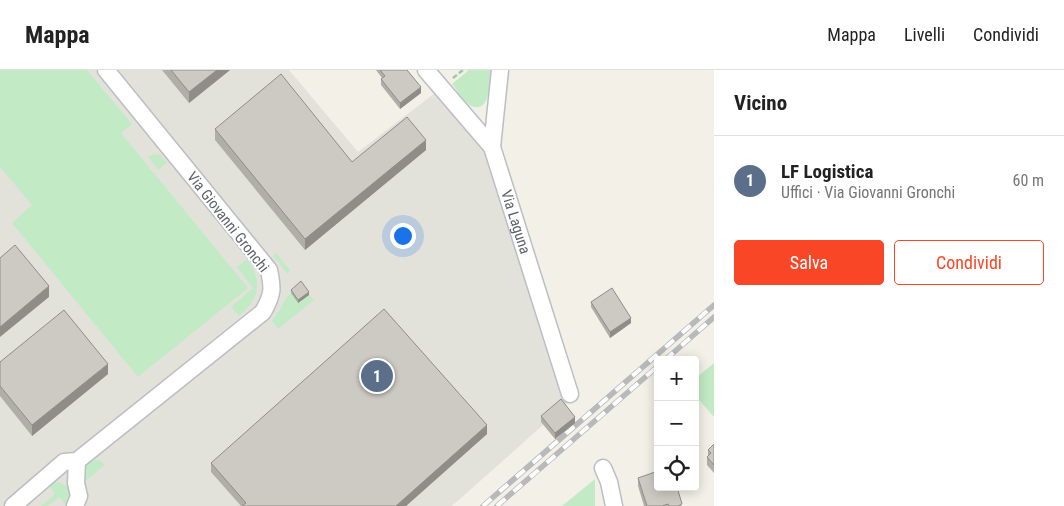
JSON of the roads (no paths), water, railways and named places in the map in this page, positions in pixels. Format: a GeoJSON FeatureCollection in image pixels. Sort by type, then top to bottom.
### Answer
{"type":"FeatureCollection","features":[{"type":"Feature","properties":{"kind":"street","name":"Via Giovanni Gronchi"},"geometry":{"type":"LineString","coordinates":[[13,506],[64,462],[77,461],[263,312],[270,300],[273,285],[269,270],[106,70]]}},
{"type":"Feature","properties":{"kind":"street","name":"Via Laguna"},"geometry":{"type":"LineString","coordinates":[[426,70],[492,147],[570,394]]}},
{"type":"Feature","properties":{"kind":"street"},"geometry":{"type":"LineString","coordinates":[[492,147],[500,70]]}},
{"type":"Feature","properties":{"kind":"street"},"geometry":{"type":"LineString","coordinates":[[75,506],[79,496],[76,483],[77,461]]}},
{"type":"Feature","properties":{"kind":"street"},"geometry":{"type":"LineString","coordinates":[[603,468],[609,482],[614,506]]}},
{"type":"Feature","properties":{"kind":"street"},"geometry":{"type":"LineString","coordinates":[[49,474],[62,476],[76,483]]}},
{"type":"Feature","properties":{"kind":"railway"},"geometry":{"type":"LineString","coordinates":[[483,506],[714,305]]}},
{"type":"Feature","properties":{"kind":"railway"},"geometry":{"type":"LineString","coordinates":[[670,356],[714,317]]}},
{"type":"Feature","properties":{"kind":"railway"},"geometry":{"type":"LineString","coordinates":[[497,506],[654,369]]}},
{"type":"Feature","properties":{"kind":"place","name":"LF Logistica"},"geometry":{"type":"Point","coordinates":[377,376]}}]}
